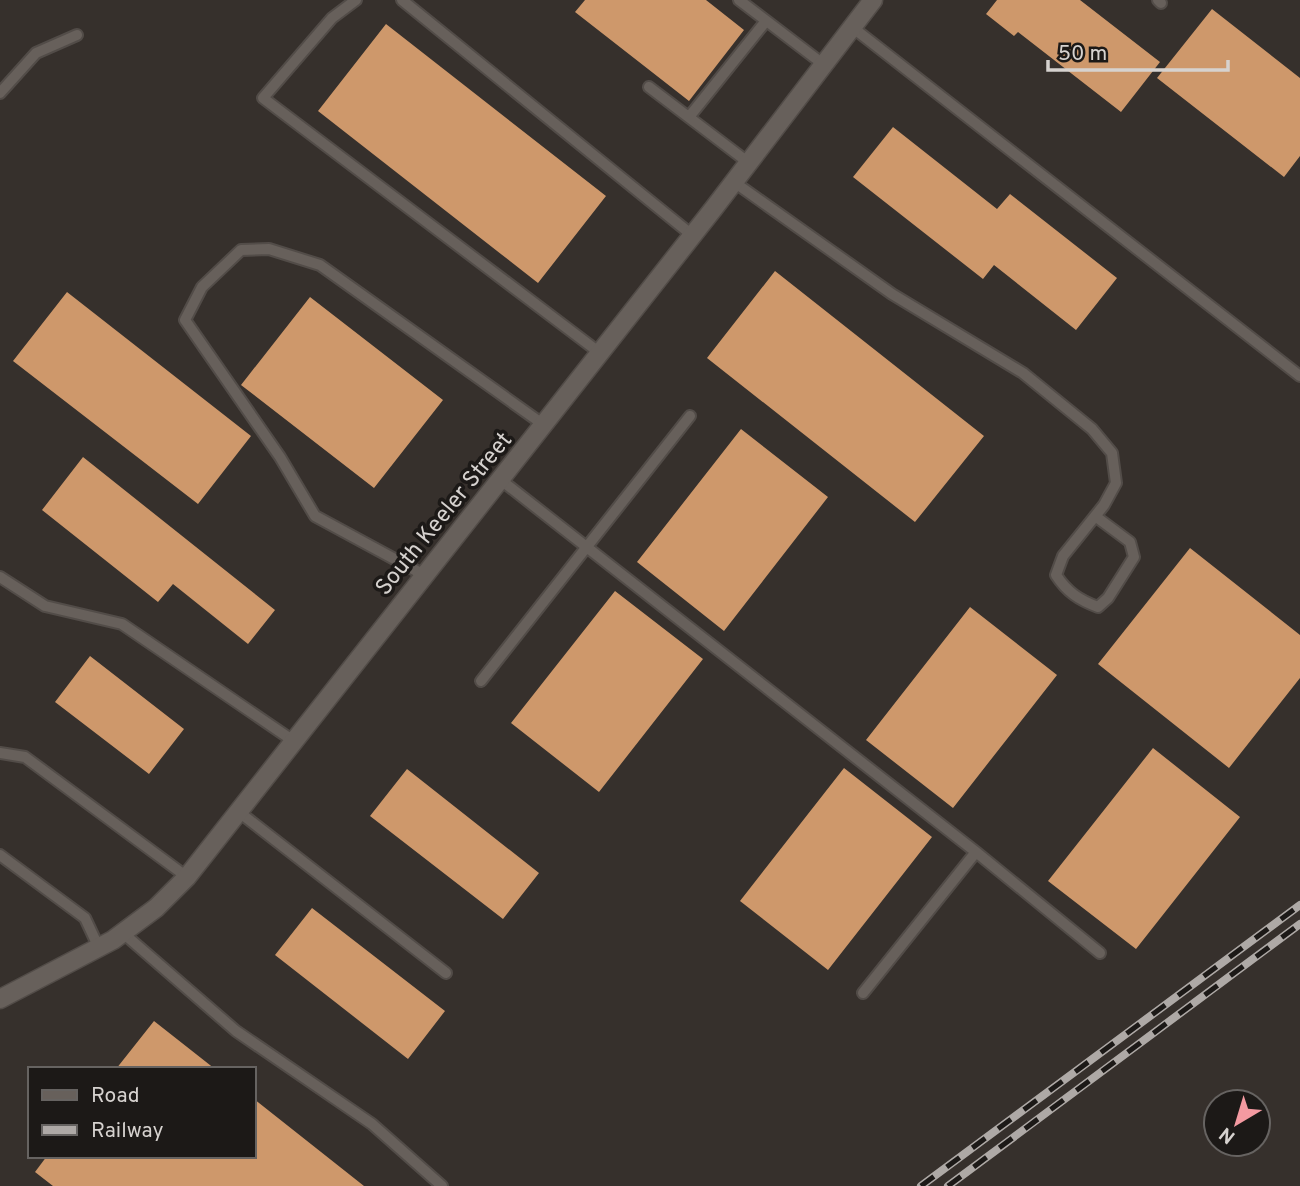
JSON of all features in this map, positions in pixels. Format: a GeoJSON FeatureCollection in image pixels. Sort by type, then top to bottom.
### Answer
{"type":"FeatureCollection","features":[{"type":"Feature","properties":{"kind":"street","name":"South Keeler Street"},"geometry":{"type":"LineString","coordinates":[[0,999],[123,933],[156,908],[187,877],[501,480],[873,0]]}},
{"type":"Feature","properties":{"kind":"lane"},"geometry":{"type":"LineString","coordinates":[[356,0],[332,18],[263,98],[600,353]]}},
{"type":"Feature","properties":{"kind":"lane"},"geometry":{"type":"LineString","coordinates":[[402,0],[692,235]]}},
{"type":"Feature","properties":{"kind":"lane"},"geometry":{"type":"LineString","coordinates":[[739,0],[823,64]]}},
{"type":"Feature","properties":{"kind":"lane"},"geometry":{"type":"LineString","coordinates":[[689,117],[766,21]]}},
{"type":"Feature","properties":{"kind":"lane"},"geometry":{"type":"LineString","coordinates":[[852,27],[1300,376]]}},
{"type":"Feature","properties":{"kind":"lane"},"geometry":{"type":"LineString","coordinates":[[0,93],[36,53],[76,35]]}},
{"type":"Feature","properties":{"kind":"lane"},"geometry":{"type":"LineString","coordinates":[[649,87],[748,163]]}},
{"type":"Feature","properties":{"kind":"lane"},"geometry":{"type":"LineString","coordinates":[[734,182],[892,294],[1023,373],[1092,429],[1112,453],[1116,483],[1095,516],[1063,556],[1056,575],[1066,590],[1082,601],[1098,607],[1108,598],[1134,557],[1130,542],[1095,516]]}},
{"type":"Feature","properties":{"kind":"lane"},"geometry":{"type":"LineString","coordinates":[[424,575],[315,516],[280,457],[185,320],[202,287],[241,250],[269,249],[320,265],[544,425]]}},
{"type":"Feature","properties":{"kind":"lane"},"geometry":{"type":"LineString","coordinates":[[481,681],[690,416]]}},
{"type":"Feature","properties":{"kind":"lane"},"geometry":{"type":"LineString","coordinates":[[501,480],[976,852],[1100,953]]}},
{"type":"Feature","properties":{"kind":"lane"},"geometry":{"type":"LineString","coordinates":[[0,577],[45,606],[122,624],[295,742]]}},
{"type":"Feature","properties":{"kind":"lane"},"geometry":{"type":"LineString","coordinates":[[0,753],[25,757],[187,877]]}},
{"type":"Feature","properties":{"kind":"lane"},"geometry":{"type":"LineString","coordinates":[[239,812],[446,973]]}},
{"type":"Feature","properties":{"kind":"lane"},"geometry":{"type":"LineString","coordinates":[[863,993],[976,852]]}},
{"type":"Feature","properties":{"kind":"lane"},"geometry":{"type":"LineString","coordinates":[[0,855],[85,918],[99,948]]}},
{"type":"Feature","properties":{"kind":"lane"},"geometry":{"type":"LineString","coordinates":[[123,933],[236,1031],[372,1124],[442,1186]]}},
{"type":"Feature","properties":{"kind":"building"},"geometry":{"type":"Polygon","coordinates":[[[585,0],[706,0],[744,30],[689,101],[575,12],[585,0]]]}},
{"type":"Feature","properties":{"kind":"building"},"geometry":{"type":"Polygon","coordinates":[[[997,0],[1080,0],[1160,62],[1121,112],[1018,32],[1014,36],[986,14],[997,0]]]}},
{"type":"Feature","properties":{"kind":"building"},"geometry":{"type":"Polygon","coordinates":[[[1212,9],[1300,78],[1300,156],[1284,177],[1157,78],[1212,9]]]}},
{"type":"Feature","properties":{"kind":"building"},"geometry":{"type":"Polygon","coordinates":[[[386,24],[606,196],[538,283],[318,111],[386,24]]]}},
{"type":"Feature","properties":{"kind":"building"},"geometry":{"type":"Polygon","coordinates":[[[893,127],[997,209],[1010,194],[1117,278],[1076,330],[994,265],[983,279],[853,177],[893,127]]]}},
{"type":"Feature","properties":{"kind":"building"},"geometry":{"type":"Polygon","coordinates":[[[775,271],[984,436],[915,522],[707,358],[775,271]]]}},
{"type":"Feature","properties":{"kind":"building"},"geometry":{"type":"Polygon","coordinates":[[[67,292],[251,436],[198,504],[13,361],[67,292]]]}},
{"type":"Feature","properties":{"kind":"building"},"geometry":{"type":"Polygon","coordinates":[[[310,297],[443,400],[374,488],[241,385],[310,297]]]}},
{"type":"Feature","properties":{"kind":"building"},"geometry":{"type":"Polygon","coordinates":[[[741,429],[828,497],[724,631],[637,562],[741,429]]]}},
{"type":"Feature","properties":{"kind":"building"},"geometry":{"type":"Polygon","coordinates":[[[83,457],[275,610],[248,644],[173,584],[158,602],[42,510],[83,457]]]}},
{"type":"Feature","properties":{"kind":"building"},"geometry":{"type":"Polygon","coordinates":[[[1190,548],[1300,635],[1300,678],[1229,768],[1098,664],[1190,548]]]}},
{"type":"Feature","properties":{"kind":"building"},"geometry":{"type":"Polygon","coordinates":[[[615,591],[703,659],[599,792],[511,723],[615,591]]]}},
{"type":"Feature","properties":{"kind":"building"},"geometry":{"type":"Polygon","coordinates":[[[970,607],[1057,675],[953,808],[866,740],[970,607]]]}},
{"type":"Feature","properties":{"kind":"building"},"geometry":{"type":"Polygon","coordinates":[[[90,656],[184,729],[149,774],[55,702],[90,656]]]}},
{"type":"Feature","properties":{"kind":"building"},"geometry":{"type":"Polygon","coordinates":[[[1153,748],[1240,817],[1136,949],[1048,881],[1153,748]]]}},
{"type":"Feature","properties":{"kind":"building"},"geometry":{"type":"Polygon","coordinates":[[[844,768],[932,837],[828,970],[740,901],[844,768]]]}},
{"type":"Feature","properties":{"kind":"building"},"geometry":{"type":"Polygon","coordinates":[[[407,769],[539,873],[503,919],[370,816],[407,769]]]}},
{"type":"Feature","properties":{"kind":"building"},"geometry":{"type":"Polygon","coordinates":[[[312,908],[445,1011],[408,1059],[275,955],[312,908]]]}},
{"type":"Feature","properties":{"kind":"building"},"geometry":{"type":"Polygon","coordinates":[[[154,1021],[212,1067],[118,1067],[154,1021]]]}},
{"type":"Feature","properties":{"kind":"building"},"geometry":{"type":"Polygon","coordinates":[[[256,1101],[364,1186],[53,1186],[35,1172],[46,1158],[256,1158],[256,1101]]]}},
{"type":"Feature","properties":{"kind":"railway"},"geometry":{"type":"LineString","coordinates":[[921,1186],[1300,905]]}},
{"type":"Feature","properties":{"kind":"railway"},"geometry":{"type":"LineString","coordinates":[[948,1186],[1300,924]]}}]}
